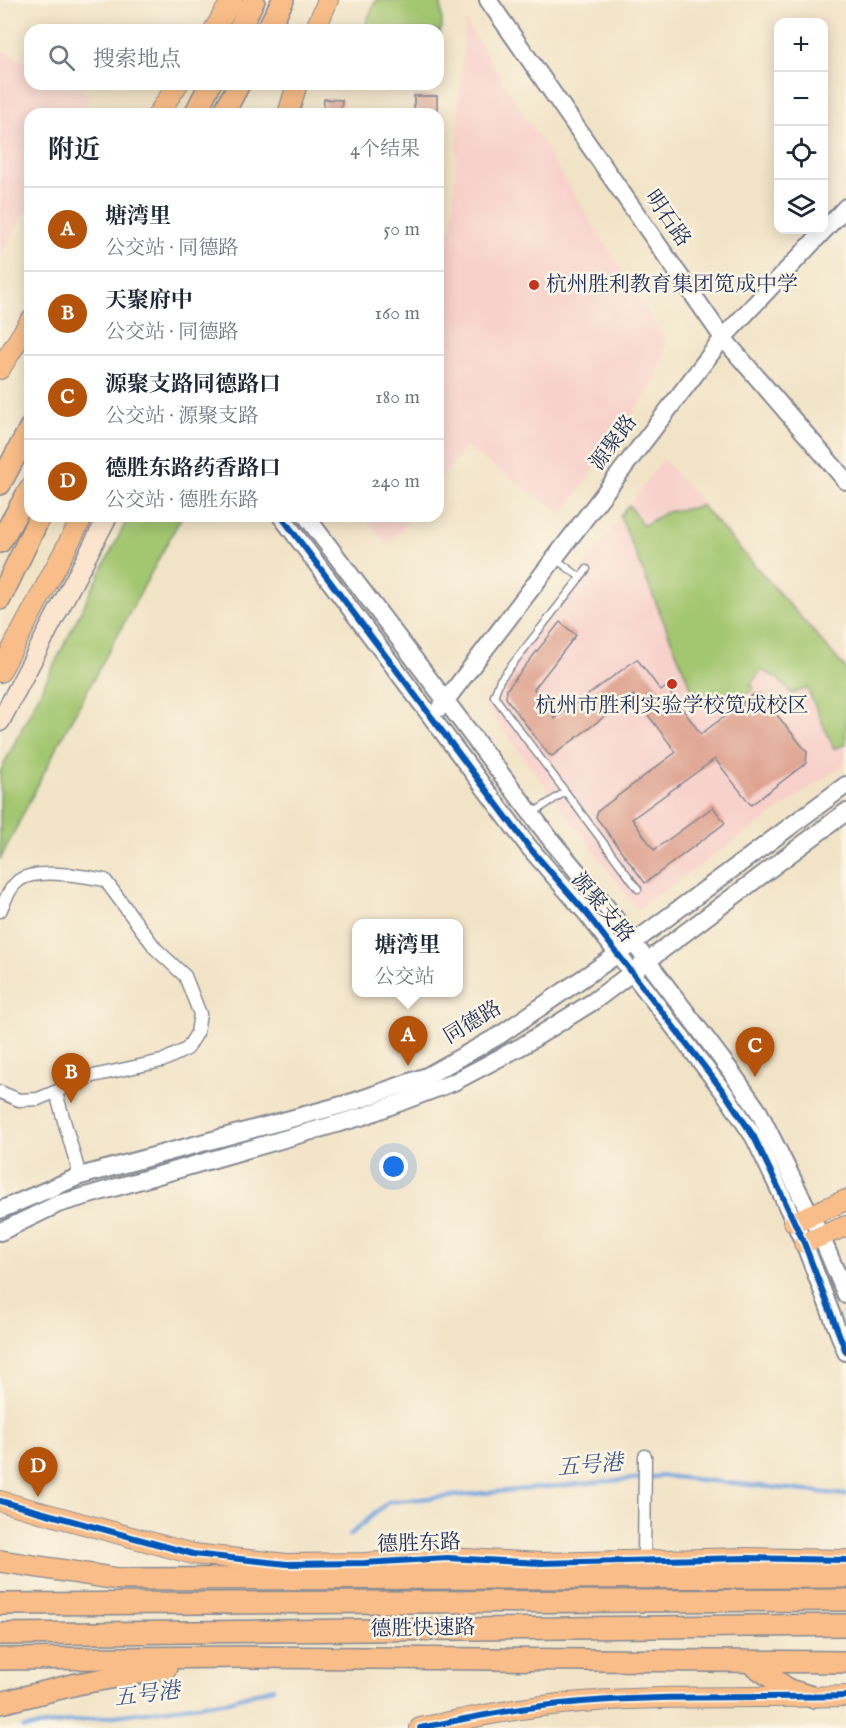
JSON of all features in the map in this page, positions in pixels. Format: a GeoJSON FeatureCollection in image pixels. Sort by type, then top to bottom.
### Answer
{"type":"FeatureCollection","features":[{"type":"Feature","properties":{"kind":"highway"},"geometry":{"type":"LineString","coordinates":[[242,24],[254,0]]}},
{"type":"Feature","properties":{"kind":"highway"},"geometry":{"type":"LineString","coordinates":[[270,24],[283,0]]}},
{"type":"Feature","properties":{"kind":"highway"},"geometry":{"type":"LineString","coordinates":[[198,108],[207,90]]}},
{"type":"Feature","properties":{"kind":"highway"},"geometry":{"type":"LineString","coordinates":[[226,108],[236,90]]}},
{"type":"Feature","properties":{"kind":"highway"},"geometry":{"type":"LineString","coordinates":[[0,484],[24,440]]}},
{"type":"Feature","properties":{"kind":"highway"},"geometry":{"type":"LineString","coordinates":[[0,476],[20,448]]}},
{"type":"Feature","properties":{"kind":"highway"},"geometry":{"type":"LineString","coordinates":[[0,542],[24,500]]}},
{"type":"Feature","properties":{"kind":"highway"},"geometry":{"type":"LineString","coordinates":[[0,599],[37,522]]}},
{"type":"Feature","properties":{"kind":"highway"},"geometry":{"type":"LineString","coordinates":[[0,1548],[118,1579]]}},
{"type":"Feature","properties":{"kind":"highway"},"geometry":{"type":"LineString","coordinates":[[0,1561],[118,1579],[846,1577]]}},
{"type":"Feature","properties":{"kind":"highway","name":"德胜快速路"},"geometry":{"type":"LineString","coordinates":[[0,1604],[846,1600]]}},
{"type":"Feature","properties":{"kind":"highway","name":"德胜快速路"},"geometry":{"type":"LineString","coordinates":[[0,1634],[846,1625]]}},
{"type":"Feature","properties":{"kind":"highway"},"geometry":{"type":"LineString","coordinates":[[0,1659],[244,1657],[846,1662]]}},
{"type":"Feature","properties":{"kind":"highway"},"geometry":{"type":"LineString","coordinates":[[0,1703],[77,1684],[244,1657]]}},
{"type":"Feature","properties":{"kind":"highway"},"geometry":{"type":"LineString","coordinates":[[751,1663],[789,1690],[812,1697]]}},
{"type":"Feature","properties":{"kind":"main road"},"geometry":{"type":"LineString","coordinates":[[217,24],[232,0]]}},
{"type":"Feature","properties":{"kind":"main road"},"geometry":{"type":"LineString","coordinates":[[318,24],[328,0]]}},
{"type":"Feature","properties":{"kind":"main road"},"geometry":{"type":"LineString","coordinates":[[162,108],[174,90]]}},
{"type":"Feature","properties":{"kind":"main road"},"geometry":{"type":"LineString","coordinates":[[290,108],[295,90]]}},
{"type":"Feature","properties":{"kind":"main road"},"geometry":{"type":"LineString","coordinates":[[0,369],[24,331]]}},
{"type":"Feature","properties":{"kind":"main road"},"geometry":{"type":"LineString","coordinates":[[0,672],[80,522]]}},
{"type":"Feature","properties":{"kind":"main road"},"geometry":{"type":"LineString","coordinates":[[0,722],[105,522]]}},
{"type":"Feature","properties":{"kind":"main road"},"geometry":{"type":"LineString","coordinates":[[803,1218],[846,1200]]}},
{"type":"Feature","properties":{"kind":"main road"},"geometry":{"type":"LineString","coordinates":[[813,1239],[846,1226]]}},
{"type":"Feature","properties":{"kind":"main road","name":"德胜东路"},"geometry":{"type":"LineString","coordinates":[[0,1502],[193,1554],[287,1564],[365,1563],[447,1558],[541,1563],[846,1560]]}},
{"type":"Feature","properties":{"kind":"main road"},"geometry":{"type":"LineString","coordinates":[[420,1728],[495,1713],[579,1702],[684,1696],[846,1696]]}},
{"type":"Feature","properties":{"kind":"street","name":"明石路"},"geometry":{"type":"LineString","coordinates":[[488,0],[723,338],[846,481]]}},
{"type":"Feature","properties":{"kind":"street","name":"源聚路"},"geometry":{"type":"LineString","coordinates":[[432,718],[723,338],[846,207]]}},
{"type":"Feature","properties":{"kind":"street","name":"源聚支路"},"geometry":{"type":"LineString","coordinates":[[285,522],[528,846],[633,972],[726,1095],[803,1218]]}},
{"type":"Feature","properties":{"kind":"street","name":"源聚支路"},"geometry":{"type":"LineString","coordinates":[[311,522],[531,814],[703,1031],[759,1112],[803,1218],[846,1295]]}},
{"type":"Feature","properties":{"kind":"street","name":"同德路"},"geometry":{"type":"LineString","coordinates":[[0,1210],[80,1176],[353,1102],[427,1076],[500,1035],[618,954],[846,785]]}},
{"type":"Feature","properties":{"kind":"street","name":"同德路"},"geometry":{"type":"LineString","coordinates":[[0,1232],[58,1204],[364,1116],[454,1082],[522,1046],[594,1001],[846,812]]}},
{"type":"Feature","properties":{"kind":"street"},"geometry":{"type":"LineString","coordinates":[[0,911],[8,893],[18,881],[29,876],[68,874],[105,880],[156,949],[185,976],[195,996],[200,1014],[197,1033],[187,1049],[162,1061],[73,1082],[56,1093],[19,1100],[0,1092]]}},
{"type":"Feature","properties":{"kind":"street"},"geometry":{"type":"LineString","coordinates":[[56,1093],[80,1176]]}},
{"type":"Feature","properties":{"kind":"street","name":"源聚支路"},"geometry":{"type":"LineString","coordinates":[[813,1239],[846,1352]]}},
{"type":"Feature","properties":{"kind":"street"},"geometry":{"type":"LineString","coordinates":[[644,1561],[645,1462]]}},
{"type":"Feature","properties":{"kind":"lane"},"geometry":{"type":"LineString","coordinates":[[554,558],[580,577]]}},
{"type":"Feature","properties":{"kind":"lane"},"geometry":{"type":"LineString","coordinates":[[587,569],[500,680],[494,692],[497,702],[638,889]]}},
{"type":"Feature","properties":{"kind":"lane"},"geometry":{"type":"LineString","coordinates":[[531,814],[566,792]]}},
{"type":"Feature","properties":{"kind":"shaded area","name":"杭州胜利教育集团笕成中学"},"geometry":{"type":"Polygon","coordinates":[[[465,20],[665,340],[657,379],[563,514],[465,447],[444,474],[444,229],[452,228],[465,20]]]}},
{"type":"Feature","properties":{"kind":"shaded area"},"geometry":{"type":"Polygon","coordinates":[[[3,51],[24,62],[24,90],[81,90],[91,95],[84,108],[24,108],[24,216],[0,254],[0,55],[3,51]]]}},
{"type":"Feature","properties":{"kind":"shaded area","name":"杭州市胜利实验学校笕成校区"},"geometry":{"type":"Polygon","coordinates":[[[663,459],[846,664],[846,763],[637,909],[484,704],[663,459]]]}},
{"type":"Feature","properties":{"kind":"shaded area"},"geometry":{"type":"Polygon","coordinates":[[[367,522],[407,522],[389,546],[367,522]]]}},
{"type":"Feature","properties":{"kind":"green space"},"geometry":{"type":"Polygon","coordinates":[[[376,0],[441,0],[442,24],[366,24],[376,0]]]}},
{"type":"Feature","properties":{"kind":"green space"},"geometry":{"type":"Polygon","coordinates":[[[629,505],[643,526],[666,512],[702,506],[846,669],[846,744],[834,749],[807,688],[792,694],[778,679],[762,670],[750,685],[754,687],[753,690],[740,697],[701,700],[692,690],[620,516],[629,505]]]}},
{"type":"Feature","properties":{"kind":"green space"},"geometry":{"type":"Polygon","coordinates":[[[126,522],[179,522],[60,741],[0,860],[0,772],[126,522]]]}},
{"type":"Feature","properties":{"kind":"building"},"geometry":{"type":"Polygon","coordinates":[[[414,96],[437,96],[437,108],[414,108],[414,96]]]}},
{"type":"Feature","properties":{"kind":"building"},"geometry":{"type":"Polygon","coordinates":[[[324,99],[342,100],[341,108],[323,108],[324,99]]]}},
{"type":"Feature","properties":{"kind":"building"},"geometry":{"type":"Polygon","coordinates":[[[560,622],[576,635],[534,689],[555,719],[637,659],[661,691],[666,687],[701,734],[754,694],[760,694],[807,752],[806,763],[751,805],[715,759],[632,819],[654,850],[713,807],[725,823],[645,883],[596,817],[598,811],[676,752],[633,695],[552,756],[548,754],[506,698],[507,689],[560,622]]]}},
{"type":"Feature","properties":{"kind":"waterway","name":"五号港"},"geometry":{"type":"LineString","coordinates":[[350,1535],[388,1502],[664,1476],[846,1495]]}},
{"type":"Feature","properties":{"kind":"waterway","name":"五号港"},"geometry":{"type":"LineString","coordinates":[[23,1728],[229,1701],[273,1688]]}},
{"type":"Feature","properties":{"kind":"cycle path"},"geometry":{"type":"LineString","coordinates":[[285,522],[528,846],[587,914],[726,1095],[754,1137],[780,1191],[804,1243],[846,1352]]}},
{"type":"Feature","properties":{"kind":"cycle path"},"geometry":{"type":"LineString","coordinates":[[0,1501],[193,1554],[287,1564],[365,1563],[447,1558],[541,1563],[746,1558],[846,1560]]}},
{"type":"Feature","properties":{"kind":"cycle path"},"geometry":{"type":"LineString","coordinates":[[420,1728],[521,1709],[582,1702],[846,1696]]}},
{"type":"Feature","properties":{"kind":"place","name":"杭州胜利教育集团笕成中学"},"geometry":{"type":"Point","coordinates":[534,285]}},
{"type":"Feature","properties":{"kind":"place","name":"杭州市胜利实验学校笕成校区"},"geometry":{"type":"Point","coordinates":[672,684]}},
{"type":"Feature","properties":{"kind":"place","name":"塘湾里"},"geometry":{"type":"Point","coordinates":[408,1066]}},
{"type":"Feature","properties":{"kind":"place","name":"源聚支路同德路口"},"geometry":{"type":"Point","coordinates":[755,1077]}},
{"type":"Feature","properties":{"kind":"place","name":"天聚府中"},"geometry":{"type":"Point","coordinates":[71,1103]}},
{"type":"Feature","properties":{"kind":"place","name":"德胜东路药香路口"},"geometry":{"type":"Point","coordinates":[38,1497]}}]}
